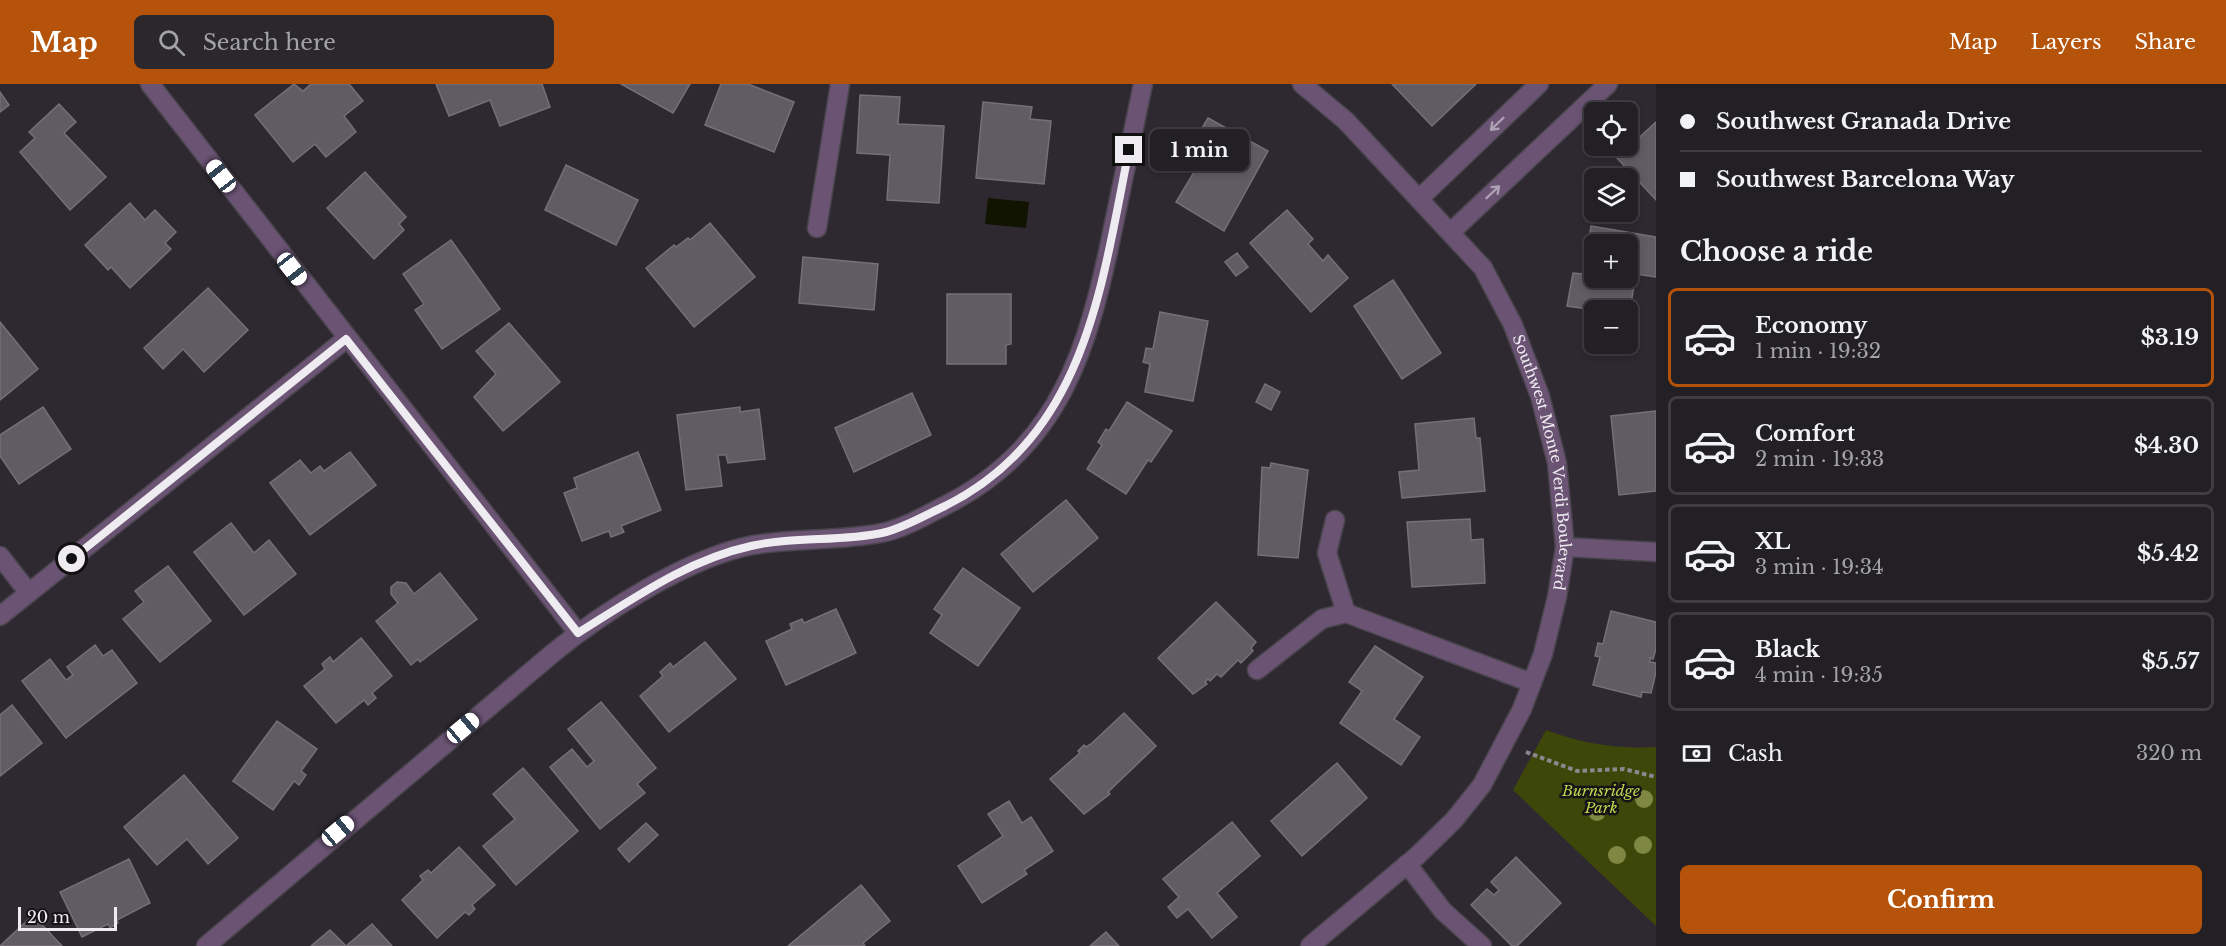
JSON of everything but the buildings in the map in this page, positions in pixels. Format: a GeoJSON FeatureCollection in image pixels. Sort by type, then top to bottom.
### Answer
{"type":"FeatureCollection","features":[{"type":"Feature","properties":{"kind":"street"},"geometry":{"type":"LineString","coordinates":[[150,84],[346,339],[578,633]]}},
{"type":"Feature","properties":{"kind":"street"},"geometry":{"type":"LineString","coordinates":[[817,228],[840,84]]}},
{"type":"Feature","properties":{"kind":"street"},"geometry":{"type":"LineString","coordinates":[[206,946],[338,831],[578,633],[673,575],[709,557],[753,545],[883,533],[960,498],[1005,466],[1040,429],[1064,389],[1084,346],[1097,305],[1143,84]]}},
{"type":"Feature","properties":{"kind":"street"},"geometry":{"type":"LineString","coordinates":[[1419,199],[1539,84]]}},
{"type":"Feature","properties":{"kind":"street"},"geometry":{"type":"LineString","coordinates":[[1451,232],[1608,84]]}},
{"type":"Feature","properties":{"kind":"street","name":"Southwest Monte Verdi Boulevard"},"geometry":{"type":"LineString","coordinates":[[1305,85],[1346,122],[1483,268],[1513,325],[1540,396],[1557,464],[1565,548],[1557,597],[1543,654],[1505,744],[1482,784],[1454,820],[1407,864],[1310,946]]}},
{"type":"Feature","properties":{"kind":"street"},"geometry":{"type":"LineString","coordinates":[[0,616],[346,339]]}},
{"type":"Feature","properties":{"kind":"street"},"geometry":{"type":"LineString","coordinates":[[1335,520],[1327,553],[1346,613]]}},
{"type":"Feature","properties":{"kind":"street"},"geometry":{"type":"LineString","coordinates":[[1565,548],[1656,552]]}},
{"type":"Feature","properties":{"kind":"street"},"geometry":{"type":"LineString","coordinates":[[0,556],[29,593]]}},
{"type":"Feature","properties":{"kind":"street"},"geometry":{"type":"LineString","coordinates":[[1257,670],[1322,619],[1346,613],[1532,682]]}},
{"type":"Feature","properties":{"kind":"street"},"geometry":{"type":"LineString","coordinates":[[1407,864],[1443,910],[1482,946]]}},
{"type":"Feature","properties":{"kind":"path"},"geometry":{"type":"LineString","coordinates":[[1505,744],[1577,771],[1624,769],[1656,777]]}},
{"type":"Feature","properties":{"kind":"green space","name":"Burnsridge Park"},"geometry":{"type":"Polygon","coordinates":[[[1546,730],[1573,739],[1600,744],[1656,747],[1656,926],[1513,790],[1546,730]]]}},
{"type":"Feature","properties":{"kind":"shaded area"},"geometry":{"type":"Polygon","coordinates":[[[988,198],[1029,202],[1026,228],[985,224],[988,198]]]}},
{"type":"Feature","properties":{"kind":"route"},"geometry":{"type":"LineString","coordinates":[[72,559],[346,339],[578,633],[673,575],[709,557],[753,545],[883,533],[915,521],[960,498],[1005,466],[1040,429],[1064,389],[1084,346],[1097,305],[1129,150]]}}]}
